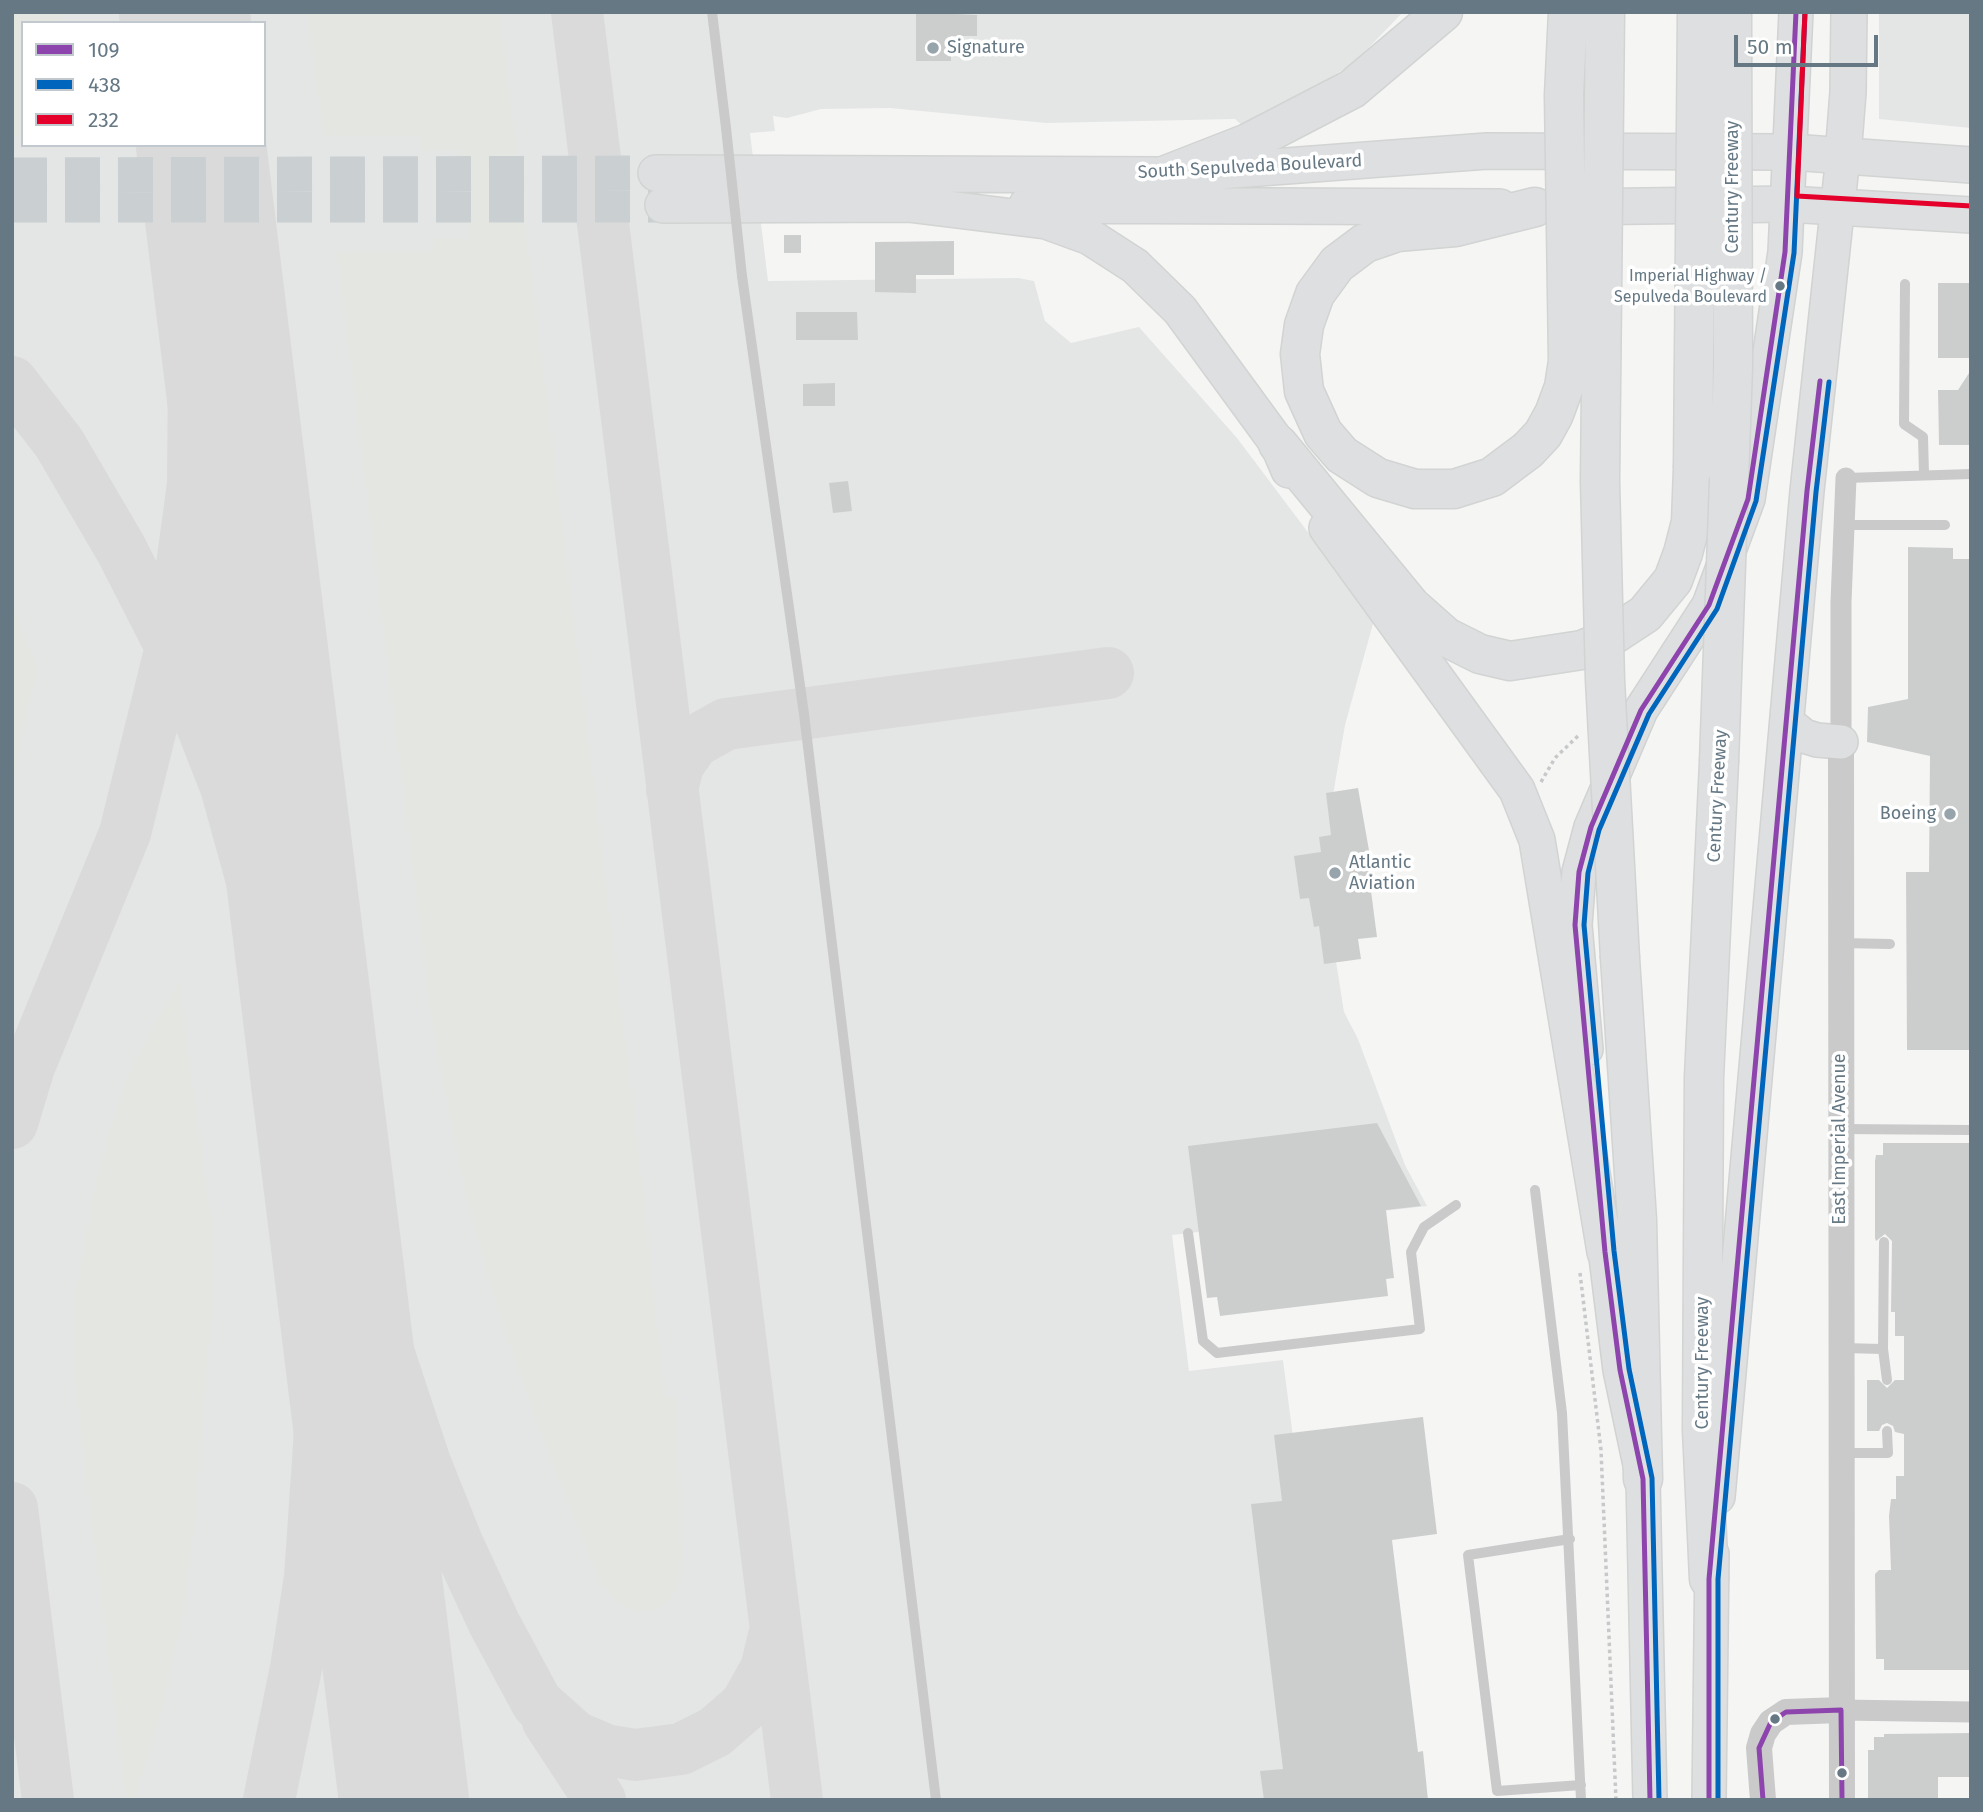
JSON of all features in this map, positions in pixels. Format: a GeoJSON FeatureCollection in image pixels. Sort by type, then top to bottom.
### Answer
{"type":"FeatureCollection","features":[{"type":"Feature","properties":{"kind":"highway"},"geometry":{"type":"LineString","coordinates":[[1166,174],[1248,143],[1352,89],[1443,12]]}},
{"type":"Feature","properties":{"kind":"highway"},"geometry":{"type":"LineString","coordinates":[[1535,207],[1455,227],[1397,232],[1365,243],[1337,264],[1315,295],[1304,325],[1300,354],[1304,391],[1323,433],[1342,455],[1378,478],[1415,489],[1454,489],[1492,477],[1528,450],[1554,414],[1564,387],[1569,361],[1564,95],[1568,12]]}},
{"type":"Feature","properties":{"kind":"highway"},"geometry":{"type":"LineString","coordinates":[[1605,12],[1600,494],[1605,680],[1637,1220],[1643,1479]]}},
{"type":"Feature","properties":{"kind":"highway"},"geometry":{"type":"LineString","coordinates":[[900,203],[1046,221],[1090,237],[1135,266],[1180,310],[1278,444],[1411,606],[1446,636],[1480,654],[1510,661],[1582,650],[1604,641],[1645,614],[1673,580],[1691,522],[1697,12]]}},
{"type":"Feature","properties":{"kind":"highway","name":"Century Freeway"},"geometry":{"type":"LineString","coordinates":[[1710,1579],[1702,1430],[1704,1077],[1719,762],[1732,367],[1732,12]]}},
{"type":"Feature","properties":{"kind":"highway"},"geometry":{"type":"LineString","coordinates":[[1843,156],[1848,92],[1849,12]]}},
{"type":"Feature","properties":{"kind":"highway","name":"South Sepulveda Boulevard"},"geometry":{"type":"LineString","coordinates":[[1971,165],[1791,152],[1487,151],[1166,174],[659,189],[900,203],[1238,209],[1788,204],[1971,215]]}},
{"type":"Feature","properties":{"kind":"highway"},"geometry":{"type":"LineString","coordinates":[[1278,444],[1295,484],[1517,790],[1527,815],[1537,841],[1552,919],[1591,1256]]}},
{"type":"Feature","properties":{"kind":"main road"},"geometry":{"type":"LineString","coordinates":[[1650,1800],[1643,1479],[1620,1370],[1591,1256],[1574,925],[1579,872],[1591,827],[1635,722],[1709,605],[1748,499],[1785,252],[1796,12]]}},
{"type":"Feature","properties":{"kind":"main road"},"geometry":{"type":"LineString","coordinates":[[1709,1800],[1710,1579],[1741,1207],[1754,1111],[1808,480],[1843,156]]}},
{"type":"Feature","properties":{"kind":"main road"},"geometry":{"type":"LineString","coordinates":[[1788,723],[1804,736],[1817,740],[1841,741]]}},
{"type":"Feature","properties":{"kind":"street","name":"East Imperial Avenue"},"geometry":{"type":"LineString","coordinates":[[1842,1800],[1841,741],[1843,525],[1846,478]]}},
{"type":"Feature","properties":{"kind":"street"},"geometry":{"type":"LineString","coordinates":[[1762,1800],[1759,1748],[1771,1721],[1786,1712],[1971,1712]]}},
{"type":"Feature","properties":{"kind":"lane"},"geometry":{"type":"LineString","coordinates":[[712,12],[742,276],[804,714],[936,1800]]}},
{"type":"Feature","properties":{"kind":"lane"},"geometry":{"type":"LineString","coordinates":[[1905,284],[1904,424],[1923,437],[1924,474]]}},
{"type":"Feature","properties":{"kind":"lane"},"geometry":{"type":"LineString","coordinates":[[1846,478],[1971,474]]}},
{"type":"Feature","properties":{"kind":"lane"},"geometry":{"type":"LineString","coordinates":[[1843,525],[1945,525]]}},
{"type":"Feature","properties":{"kind":"lane"},"geometry":{"type":"LineString","coordinates":[[1841,943],[1890,944]]}},
{"type":"Feature","properties":{"kind":"lane"},"geometry":{"type":"LineString","coordinates":[[1840,1129],[1971,1130]]}},
{"type":"Feature","properties":{"kind":"lane"},"geometry":{"type":"LineString","coordinates":[[1535,1190],[1562,1413],[1581,1800]]}},
{"type":"Feature","properties":{"kind":"lane"},"geometry":{"type":"LineString","coordinates":[[1188,1233],[1203,1341],[1217,1353],[1420,1329],[1411,1252],[1424,1227],[1456,1205]]}},
{"type":"Feature","properties":{"kind":"lane"},"geometry":{"type":"LineString","coordinates":[[1884,1242],[1884,1349],[1887,1380]]}},
{"type":"Feature","properties":{"kind":"lane"},"geometry":{"type":"LineString","coordinates":[[1840,1348],[1884,1349]]}},
{"type":"Feature","properties":{"kind":"lane"},"geometry":{"type":"LineString","coordinates":[[1840,1452],[1888,1452],[1887,1431]]}},
{"type":"Feature","properties":{"kind":"lane"},"geometry":{"type":"LineString","coordinates":[[1570,1539],[1468,1555],[1497,1791],[1581,1785]]}},
{"type":"Feature","properties":{"kind":"path"},"geometry":{"type":"LineString","coordinates":[[1591,1256],[1616,1800]]}},
{"type":"Feature","properties":{"kind":"shaded area"},"geometry":{"type":"Polygon","coordinates":[[[12,12],[1403,12],[1355,62],[1288,105],[1243,126],[1235,119],[1046,123],[890,108],[821,109],[787,118],[773,116],[775,131],[750,133],[768,281],[1018,278],[1034,281],[1045,321],[1071,343],[1139,327],[1237,438],[1374,620],[1345,725],[1333,795],[1342,877],[1323,880],[1344,1012],[1358,1039],[1405,1165],[1427,1206],[1172,1235],[1189,1371],[1283,1360],[1340,1800],[12,1800],[12,12]]]}},
{"type":"Feature","properties":{"kind":"shaded area"},"geometry":{"type":"Polygon","coordinates":[[[12,12],[61,12],[62,21],[21,21],[21,136],[12,136],[12,12]]]}},
{"type":"Feature","properties":{"kind":"shaded area"},"geometry":{"type":"Polygon","coordinates":[[[308,12],[499,12],[638,1150],[664,1397],[676,1398],[681,1562],[677,1587],[668,1603],[653,1610],[636,1612],[619,1603],[600,1582],[550,1457],[499,1316],[466,1196],[432,1024],[337,252],[434,252],[433,239],[470,239],[460,150],[421,151],[420,136],[323,136],[308,12]]]}},
{"type":"Feature","properties":{"kind":"shaded area"},"geometry":{"type":"Polygon","coordinates":[[[1879,12],[1971,12],[1971,128],[1879,119],[1879,12]]]}},
{"type":"Feature","properties":{"kind":"shaded area"},"geometry":{"type":"Polygon","coordinates":[[[12,607],[37,666],[12,782],[12,607]]]}},
{"type":"Feature","properties":{"kind":"shaded area"},"geometry":{"type":"Polygon","coordinates":[[[178,982],[211,1222],[211,1315],[194,1524],[182,1617],[161,1711],[134,1800],[126,1800],[73,1354],[75,1296],[96,1182],[112,1124],[131,1069],[178,982]]]}},
{"type":"Feature","properties":{"kind":"building","name":"Signature"},"geometry":{"type":"Polygon","coordinates":[[[916,12],[977,15],[977,36],[951,36],[951,61],[916,61],[916,12]]]}},
{"type":"Feature","properties":{"kind":"building"},"geometry":{"type":"Polygon","coordinates":[[[784,235],[801,235],[801,253],[784,253],[784,235]]]}},
{"type":"Feature","properties":{"kind":"building"},"geometry":{"type":"Polygon","coordinates":[[[954,241],[954,275],[916,275],[916,293],[875,292],[875,242],[954,241]]]}},
{"type":"Feature","properties":{"kind":"building"},"geometry":{"type":"Polygon","coordinates":[[[1938,283],[1971,283],[1971,358],[1938,358],[1938,283]]]}},
{"type":"Feature","properties":{"kind":"building"},"geometry":{"type":"Polygon","coordinates":[[[796,312],[857,312],[858,340],[796,340],[796,312]]]}},
{"type":"Feature","properties":{"kind":"building"},"geometry":{"type":"Polygon","coordinates":[[[1971,370],[1971,445],[1939,445],[1938,390],[1958,390],[1971,370]]]}},
{"type":"Feature","properties":{"kind":"building"},"geometry":{"type":"Polygon","coordinates":[[[835,383],[835,406],[803,406],[803,384],[835,383]]]}},
{"type":"Feature","properties":{"kind":"building"},"geometry":{"type":"Polygon","coordinates":[[[848,481],[852,511],[833,513],[829,483],[848,481]]]}},
{"type":"Feature","properties":{"kind":"building","name":"Boeing"},"geometry":{"type":"Polygon","coordinates":[[[1908,547],[1953,548],[1953,559],[1971,559],[1971,1050],[1907,1050],[1906,872],[1929,872],[1930,756],[1867,742],[1868,707],[1908,699],[1908,547]]]}},
{"type":"Feature","properties":{"kind":"building","name":"Atlantic Aviation"},"geometry":{"type":"Polygon","coordinates":[[[1358,788],[1376,890],[1371,891],[1377,937],[1358,939],[1361,959],[1324,964],[1319,926],[1314,927],[1309,898],[1300,899],[1294,856],[1321,852],[1319,837],[1331,835],[1326,793],[1358,788]]]}},
{"type":"Feature","properties":{"kind":"building"},"geometry":{"type":"Polygon","coordinates":[[[1377,1123],[1421,1206],[1386,1210],[1394,1278],[1386,1279],[1388,1296],[1220,1316],[1217,1297],[1207,1298],[1188,1146],[1377,1123]]]}},
{"type":"Feature","properties":{"kind":"building"},"geometry":{"type":"Polygon","coordinates":[[[1883,1143],[1971,1143],[1971,1670],[1884,1670],[1884,1659],[1876,1659],[1875,1574],[1879,1570],[1891,1570],[1891,1499],[1896,1499],[1896,1476],[1904,1476],[1904,1434],[1895,1432],[1893,1426],[1887,1423],[1882,1425],[1879,1431],[1867,1431],[1867,1380],[1879,1380],[1887,1388],[1895,1380],[1904,1380],[1904,1336],[1895,1336],[1895,1312],[1891,1312],[1892,1241],[1885,1234],[1876,1241],[1875,1238],[1875,1161],[1876,1155],[1883,1155],[1883,1143]]]}},
{"type":"Feature","properties":{"kind":"building"},"geometry":{"type":"Polygon","coordinates":[[[1423,1417],[1437,1534],[1392,1540],[1418,1752],[1423,1751],[1428,1800],[1264,1800],[1260,1771],[1283,1769],[1251,1504],[1282,1501],[1274,1435],[1423,1417]]]}},
{"type":"Feature","properties":{"kind":"building"},"geometry":{"type":"Polygon","coordinates":[[[1971,1733],[1971,1777],[1938,1777],[1938,1800],[1868,1800],[1868,1750],[1874,1750],[1874,1737],[1884,1737],[1884,1734],[1971,1733]]]}},
{"type":"Feature","properties":{"kind":"taxiway"},"geometry":{"type":"LineString","coordinates":[[577,12],[797,1800]]}},
{"type":"Feature","properties":{"kind":"taxiway"},"geometry":{"type":"LineString","coordinates":[[12,1123],[29,1067],[125,833],[171,647],[193,484],[196,147]]}},
{"type":"Feature","properties":{"kind":"taxiway"},"geometry":{"type":"LineString","coordinates":[[12,382],[59,443],[121,549],[171,647],[226,787],[275,964]]}},
{"type":"Feature","properties":{"kind":"taxiway"},"geometry":{"type":"LineString","coordinates":[[672,790],[678,765],[694,742],[726,724],[1108,673]]}},
{"type":"Feature","properties":{"kind":"taxiway"},"geometry":{"type":"LineString","coordinates":[[293,900],[347,1195],[386,1345],[425,1463],[457,1543],[494,1623],[537,1703],[575,1737],[606,1750],[635,1755],[681,1749],[715,1732],[746,1705],[766,1669],[774,1636]]}},
{"type":"Feature","properties":{"kind":"taxiway"},"geometry":{"type":"LineString","coordinates":[[269,1800],[296,1668],[310,1577],[320,1431],[322,1306],[314,1160]]}},
{"type":"Feature","properties":{"kind":"taxiway"},"geometry":{"type":"LineString","coordinates":[[12,1508],[48,1800]]}},
{"type":"Feature","properties":{"kind":"taxiway"},"geometry":{"type":"LineString","coordinates":[[548,1721],[600,1800]]}},
{"type":"Feature","properties":{"kind":"taxiway"},"geometry":{"type":"LineString","coordinates":[[397,1743],[401,1800]]}},
{"type":"Feature","properties":{"kind":"runway"},"geometry":{"type":"LineString","coordinates":[[184,12],[186,21]]}},
{"type":"Feature","properties":{"kind":"runway"},"geometry":{"type":"LineString","coordinates":[[201,147],[404,1800]]}},
{"type":"Feature","properties":{"kind":"tunnel"},"geometry":{"type":"LineString","coordinates":[[12,175],[656,173]]}},
{"type":"Feature","properties":{"kind":"tunnel"},"geometry":{"type":"LineString","coordinates":[[12,205],[663,205]]}},
{"type":"Feature","properties":{"kind":"transit line","name":"109"},"geometry":{"type":"LineString","coordinates":[[1650,1800],[1643,1479],[1620,1370],[1605,1252],[1575,925],[1579,872],[1591,827],[1641,710],[1709,605],[1748,499],[1785,252],[1796,12]]}},
{"type":"Feature","properties":{"kind":"transit line","name":"438"},"geometry":{"type":"LineString","coordinates":[[1659,1800],[1652,1478],[1629,1369],[1614,1251],[1584,925],[1588,873],[1599,830],[1649,714],[1717,609],[1756,501],[1794,253],[1805,12]]}},
{"type":"Feature","properties":{"kind":"transit line","name":"232"},"geometry":{"type":"LineString","coordinates":[[1805,12],[1797,196],[1971,206]]}},
{"type":"Feature","properties":{"kind":"transit line","name":"109"},"geometry":{"type":"LineString","coordinates":[[1709,1800],[1709,1579],[1807,491],[1820,381]]}},
{"type":"Feature","properties":{"kind":"transit line","name":"438"},"geometry":{"type":"LineString","coordinates":[[1718,1800],[1718,1579],[1816,492],[1829,382]]}},
{"type":"Feature","properties":{"kind":"transit line","name":"109"},"geometry":{"type":"LineString","coordinates":[[1841,1710],[1842,1800]]}},
{"type":"Feature","properties":{"kind":"transit line","name":"109"},"geometry":{"type":"LineString","coordinates":[[1763,1800],[1759,1748],[1771,1722],[1786,1712],[1841,1710]]}},
{"type":"Feature","properties":{"kind":"place","name":"Signature"},"geometry":{"type":"Point","coordinates":[933,48]}},
{"type":"Feature","properties":{"kind":"place","name":"Imperial Highway / Sepulveda Boulevard"},"geometry":{"type":"Point","coordinates":[1780,286]}},
{"type":"Feature","properties":{"kind":"place","name":"Boeing"},"geometry":{"type":"Point","coordinates":[1950,814]}},
{"type":"Feature","properties":{"kind":"place","name":"Atlantic Aviation"},"geometry":{"type":"Point","coordinates":[1335,873]}}]}
